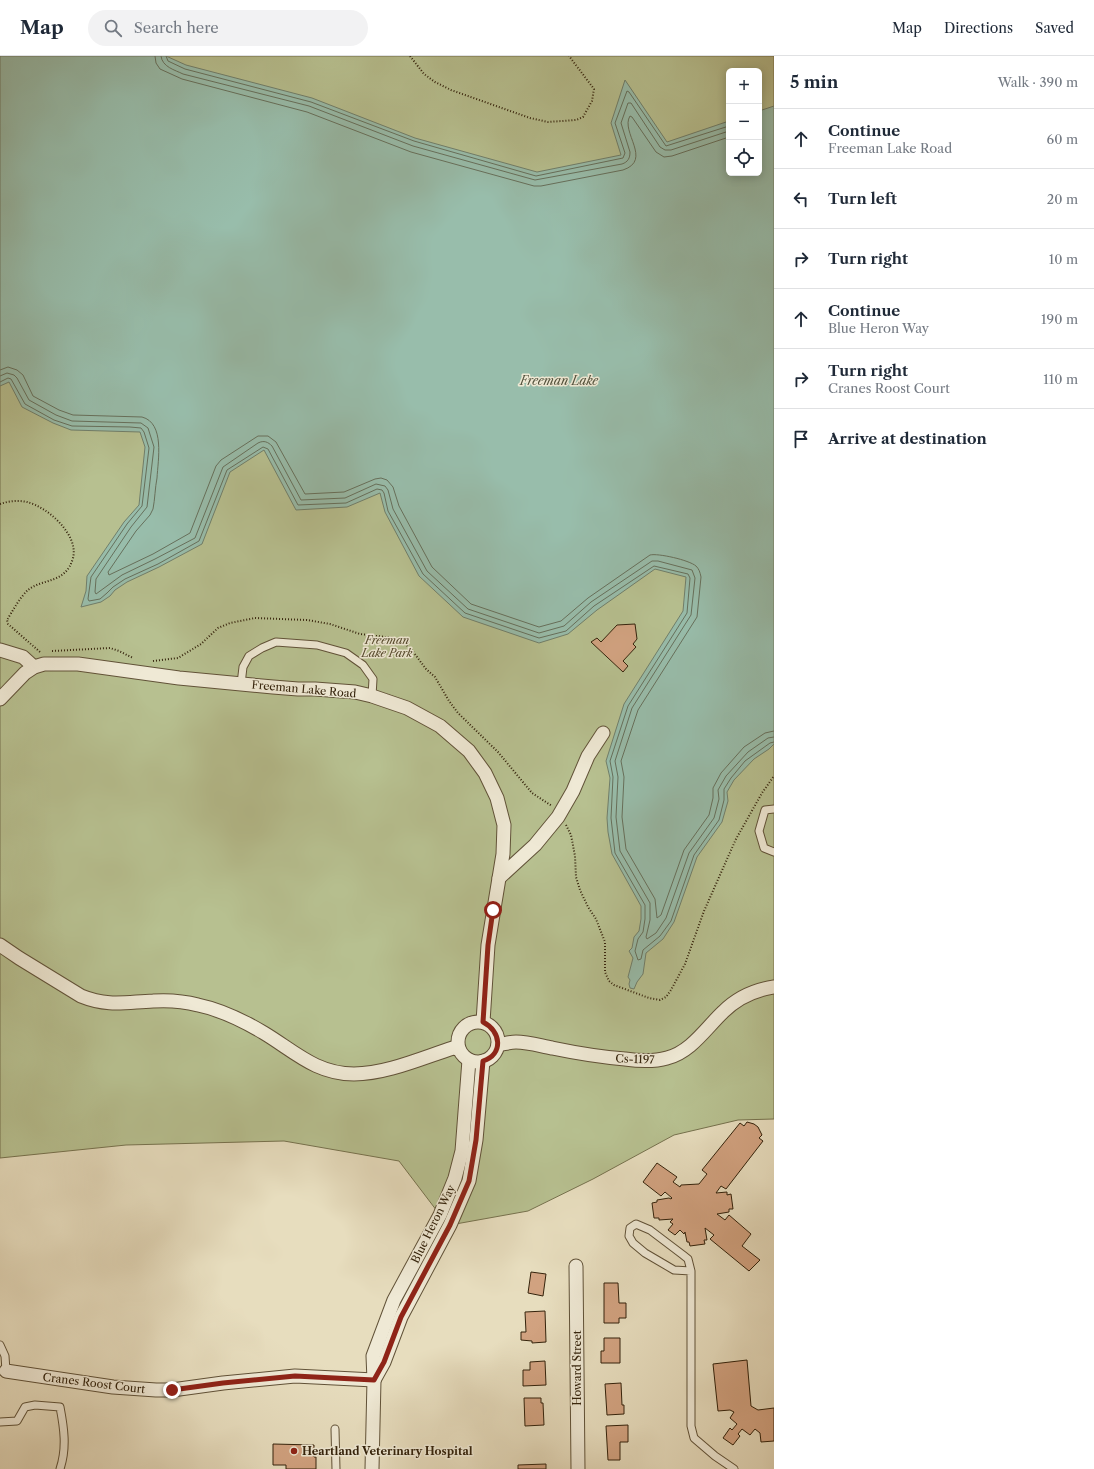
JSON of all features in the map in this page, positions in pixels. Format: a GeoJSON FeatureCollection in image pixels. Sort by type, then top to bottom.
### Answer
{"type":"FeatureCollection","features":[{"type":"Feature","properties":{"kind":"street"},"geometry":{"type":"LineString","coordinates":[[0,650],[22,657],[34,667],[25,673],[0,699]]}},
{"type":"Feature","properties":{"kind":"street","name":"Freeman Lake Road"},"geometry":{"type":"LineString","coordinates":[[34,667],[44,664],[78,664],[165,676],[241,684],[342,691],[372,696],[407,708],[440,726],[459,742],[478,762],[498,798],[503,818],[505,839],[488,945],[483,1022]]}},
{"type":"Feature","properties":{"kind":"street"},"geometry":{"type":"LineString","coordinates":[[499,878],[535,845],[560,815],[573,791],[588,756],[604,733]]}},
{"type":"Feature","properties":{"kind":"street"},"geometry":{"type":"LineString","coordinates":[[0,945],[81,996],[92,1001],[116,1004],[168,1000],[190,1003],[212,1009],[240,1020],[312,1064],[339,1073],[370,1073],[415,1061],[453,1048],[459,1049]]}},
{"type":"Feature","properties":{"kind":"street","name":"Cs-1197"},"geometry":{"type":"LineString","coordinates":[[498,1045],[516,1042],[607,1058],[637,1061],[653,1061],[668,1058],[691,1044],[723,1012],[736,1002],[749,994],[774,987]]}},
{"type":"Feature","properties":{"kind":"street"},"geometry":{"type":"LineString","coordinates":[[474,1022],[483,1022],[494,1030],[498,1038],[498,1045],[495,1053],[490,1058],[475,1062],[468,1060],[461,1054],[458,1038],[461,1030],[466,1025],[474,1022]]}},
{"type":"Feature","properties":{"kind":"street","name":"Blue Heron Way"},"geometry":{"type":"LineString","coordinates":[[372,1469],[374,1380],[373,1356],[394,1300],[440,1215],[455,1178],[462,1151],[468,1060]]}},
{"type":"Feature","properties":{"kind":"street","name":"Blue Heron Way"},"geometry":{"type":"LineString","coordinates":[[374,1380],[384,1362],[401,1317],[450,1225],[469,1181],[476,1140],[483,1061]]}},
{"type":"Feature","properties":{"kind":"street","name":"Howard Street"},"geometry":{"type":"LineString","coordinates":[[576,1266],[578,1469]]}},
{"type":"Feature","properties":{"kind":"street","name":"Cranes Roost Court"},"geometry":{"type":"LineString","coordinates":[[3,1372],[113,1387],[156,1390],[172,1390],[295,1376],[374,1380]]}},
{"type":"Feature","properties":{"kind":"lane"},"geometry":{"type":"LineString","coordinates":[[241,684],[243,667],[249,656],[262,648],[276,642],[317,645],[346,653],[363,665],[373,679],[372,696]]}},
{"type":"Feature","properties":{"kind":"lane"},"geometry":{"type":"LineString","coordinates":[[774,809],[765,810],[759,830],[764,848],[774,852]]}},
{"type":"Feature","properties":{"kind":"lane"},"geometry":{"type":"LineString","coordinates":[[691,1271],[674,1270],[645,1253],[633,1243],[629,1236],[630,1228],[636,1224],[650,1230],[688,1259],[691,1271],[692,1426],[694,1438],[715,1456],[734,1469]]}},
{"type":"Feature","properties":{"kind":"lane"},"geometry":{"type":"LineString","coordinates":[[0,1346],[5,1356],[3,1372]]}},
{"type":"Feature","properties":{"kind":"lane"},"geometry":{"type":"LineString","coordinates":[[0,1422],[17,1421],[25,1407],[35,1405],[60,1407],[65,1442],[63,1461],[60,1469]]}},
{"type":"Feature","properties":{"kind":"lane"},"geometry":{"type":"LineString","coordinates":[[335,1429],[336,1469]]}},
{"type":"Feature","properties":{"kind":"path"},"geometry":{"type":"LineString","coordinates":[[410,56],[424,74],[435,82],[451,90],[530,118],[548,122],[576,120],[583,117],[592,101],[594,88],[569,56]]}},
{"type":"Feature","properties":{"kind":"path"},"geometry":{"type":"LineString","coordinates":[[0,504],[17,501],[40,506],[70,535],[74,546],[73,558],[69,570],[60,576],[28,590],[6,620],[8,624],[40,653],[45,652]]}},
{"type":"Feature","properties":{"kind":"path"},"geometry":{"type":"LineString","coordinates":[[148,662],[178,658],[201,644],[218,628],[230,623],[255,618],[306,620],[330,624],[360,634],[394,638],[403,642],[426,669],[435,677],[458,713],[498,752],[532,793],[555,809],[565,822],[575,856],[576,877],[580,890],[588,907],[596,919],[605,942],[605,972],[609,981],[614,985],[649,998],[660,1000],[666,997],[671,990],[685,964],[704,911],[736,839],[762,793],[774,776]]}},
{"type":"Feature","properties":{"kind":"path"},"geometry":{"type":"LineString","coordinates":[[50,651],[110,648],[137,660]]}},
{"type":"Feature","properties":{"kind":"green space","name":"Freeman Lake Park"},"geometry":{"type":"Polygon","coordinates":[[[0,56],[774,56],[774,1119],[738,1120],[674,1135],[593,1179],[528,1211],[450,1225],[440,1215],[399,1161],[284,1141],[126,1145],[0,1158],[0,56]]]}},
{"type":"Feature","properties":{"kind":"water","name":"Freeman Lake"},"geometry":{"type":"Polygon","coordinates":[[[0,56],[166,56],[186,65],[312,98],[415,138],[537,172],[621,155],[611,123],[625,80],[667,142],[726,122],[726,176],[762,176],[762,110],[774,106],[774,744],[754,759],[734,780],[727,792],[728,801],[722,822],[697,857],[674,922],[663,939],[646,953],[643,974],[634,989],[630,988],[630,980],[628,977],[633,958],[629,951],[632,948],[634,937],[639,931],[641,906],[612,854],[607,818],[610,778],[606,761],[624,704],[683,611],[686,577],[655,569],[597,610],[568,634],[539,643],[463,617],[419,576],[385,512],[380,493],[347,507],[296,510],[264,450],[230,472],[202,544],[127,582],[101,602],[81,607],[86,591],[87,576],[124,522],[139,505],[145,447],[140,432],[71,430],[53,423],[22,407],[9,382],[0,386],[0,56]]]}},
{"type":"Feature","properties":{"kind":"building"},"geometry":{"type":"Polygon","coordinates":[[[635,624],[637,639],[633,644],[636,647],[623,661],[628,666],[623,672],[591,642],[597,638],[601,642],[617,625],[635,624]]]}},
{"type":"Feature","properties":{"kind":"building"},"geometry":{"type":"Polygon","coordinates":[[[747,1122],[758,1127],[762,1135],[759,1138],[763,1141],[726,1189],[721,1186],[716,1193],[727,1192],[727,1195],[731,1194],[733,1209],[729,1209],[729,1212],[717,1214],[725,1220],[729,1215],[751,1234],[742,1246],[760,1260],[749,1271],[710,1239],[714,1235],[705,1228],[707,1240],[704,1240],[705,1244],[690,1246],[689,1242],[687,1242],[685,1232],[684,1234],[680,1230],[675,1235],[668,1230],[673,1224],[670,1222],[673,1219],[659,1220],[659,1218],[654,1218],[652,1203],[657,1202],[657,1200],[672,1198],[665,1192],[661,1196],[643,1182],[657,1163],[677,1177],[673,1182],[680,1187],[681,1185],[699,1184],[707,1174],[702,1170],[740,1123],[744,1126],[747,1122]]]}},
{"type":"Feature","properties":{"kind":"building"},"geometry":{"type":"Polygon","coordinates":[[[531,1272],[546,1274],[543,1296],[528,1293],[531,1272]]]}},
{"type":"Feature","properties":{"kind":"building"},"geometry":{"type":"Polygon","coordinates":[[[604,1283],[618,1283],[619,1303],[626,1303],[626,1318],[619,1318],[619,1323],[604,1323],[604,1283]]]}},
{"type":"Feature","properties":{"kind":"building"},"geometry":{"type":"Polygon","coordinates":[[[545,1311],[546,1342],[532,1343],[532,1341],[521,1340],[521,1332],[526,1332],[525,1312],[545,1311]]]}},
{"type":"Feature","properties":{"kind":"building"},"geometry":{"type":"Polygon","coordinates":[[[604,1338],[620,1338],[620,1363],[601,1363],[601,1351],[604,1351],[604,1338]]]}},
{"type":"Feature","properties":{"kind":"building"},"geometry":{"type":"Polygon","coordinates":[[[747,1360],[751,1406],[758,1410],[774,1408],[774,1441],[761,1442],[760,1433],[755,1429],[750,1435],[742,1429],[738,1434],[740,1436],[733,1445],[723,1438],[730,1428],[732,1430],[737,1424],[730,1418],[734,1412],[730,1410],[718,1411],[713,1364],[747,1360]]]}},
{"type":"Feature","properties":{"kind":"building"},"geometry":{"type":"Polygon","coordinates":[[[545,1361],[546,1385],[523,1386],[523,1370],[530,1370],[530,1362],[545,1361]]]}},
{"type":"Feature","properties":{"kind":"building"},"geometry":{"type":"Polygon","coordinates":[[[621,1383],[624,1414],[607,1415],[605,1384],[621,1383]]]}},
{"type":"Feature","properties":{"kind":"building"},"geometry":{"type":"Polygon","coordinates":[[[524,1398],[541,1398],[541,1403],[543,1403],[544,1425],[525,1426],[524,1398]]]}},
{"type":"Feature","properties":{"kind":"building"},"geometry":{"type":"Polygon","coordinates":[[[628,1425],[628,1442],[620,1442],[620,1460],[608,1460],[606,1426],[628,1425]]]}},
{"type":"Feature","properties":{"kind":"building","name":"Heartland Veterinary Hospital"},"geometry":{"type":"Polygon","coordinates":[[[273,1444],[314,1445],[316,1469],[286,1469],[286,1465],[273,1465],[273,1444]]]}},
{"type":"Feature","properties":{"kind":"building"},"geometry":{"type":"Polygon","coordinates":[[[546,1464],[546,1469],[518,1469],[518,1465],[546,1464]]]}},
{"type":"Feature","properties":{"kind":"place","name":"Heartland Veterinary Hospital"},"geometry":{"type":"Point","coordinates":[294,1451]}},
{"type":"Feature","properties":{"kind":"route"},"geometry":{"type":"LineString","coordinates":[[172,1390],[295,1376],[374,1380],[384,1362],[401,1317],[450,1225],[469,1181],[476,1140],[483,1061],[490,1058],[495,1053],[498,1045],[498,1038],[494,1030],[483,1022],[488,945],[493,910]]}}]}
